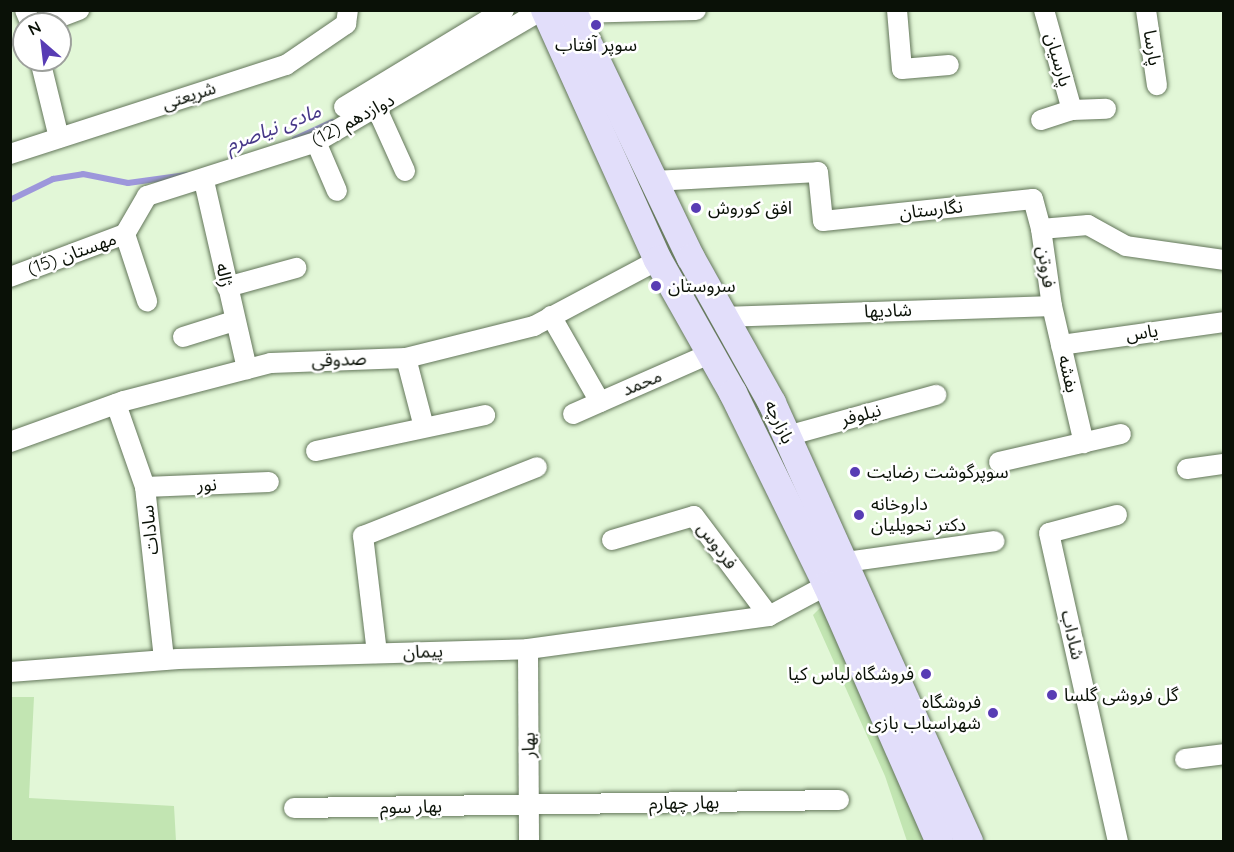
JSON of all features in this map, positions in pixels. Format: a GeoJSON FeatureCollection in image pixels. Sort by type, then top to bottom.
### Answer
{"type":"FeatureCollection","features":[{"type":"Feature","properties":{"kind":"main road","name":"بازارچه"},"geometry":{"type":"LineString","coordinates":[[544,10],[658,260],[744,416],[827,585],[940,842]]}},
{"type":"Feature","properties":{"kind":"main road","name":"بازارچه"},"geometry":{"type":"LineString","coordinates":[[573,12],[654,181],[772,403],[846,562],[969,842]]}},
{"type":"Feature","properties":{"kind":"main road"},"geometry":{"type":"LineString","coordinates":[[744,416],[763,421],[772,403]]}},
{"type":"Feature","properties":{"kind":"main road"},"geometry":{"type":"LineString","coordinates":[[766,460],[771,445],[782,439],[789,441]]}},
{"type":"Feature","properties":{"kind":"street","name":"شریعتی"},"geometry":{"type":"LineString","coordinates":[[10,154],[286,65],[346,24],[348,10]]}},
{"type":"Feature","properties":{"kind":"street","name":"دوازدهم (12)"},"geometry":{"type":"LineString","coordinates":[[344,107],[504,10]]}},
{"type":"Feature","properties":{"kind":"street","name":"دوازدهم (12)"},"geometry":{"type":"LineString","coordinates":[[147,196],[204,181],[316,142],[377,110],[544,10]]}},
{"type":"Feature","properties":{"kind":"street"},"geometry":{"type":"LineString","coordinates":[[573,12],[696,10]]}},
{"type":"Feature","properties":{"kind":"street"},"geometry":{"type":"LineString","coordinates":[[897,10],[902,69],[949,65]]}},
{"type":"Feature","properties":{"kind":"street","name":"پارسیان"},"geometry":{"type":"LineString","coordinates":[[1044,10],[1072,110]]}},
{"type":"Feature","properties":{"kind":"street","name":"پارسا"},"geometry":{"type":"LineString","coordinates":[[1146,10],[1157,85]]}},
{"type":"Feature","properties":{"kind":"street"},"geometry":{"type":"LineString","coordinates":[[43,72],[59,138]]}},
{"type":"Feature","properties":{"kind":"street"},"geometry":{"type":"LineString","coordinates":[[1041,120],[1072,110],[1106,109]]}},
{"type":"Feature","properties":{"kind":"street"},"geometry":{"type":"LineString","coordinates":[[377,110],[405,171]]}},
{"type":"Feature","properties":{"kind":"street"},"geometry":{"type":"LineString","coordinates":[[316,142],[336,191]]}},
{"type":"Feature","properties":{"kind":"street","name":"نگارستان"},"geometry":{"type":"LineString","coordinates":[[654,181],[818,172],[823,221],[1033,200],[1041,229]]}},
{"type":"Feature","properties":{"kind":"street","name":"ژاله"},"geometry":{"type":"LineString","coordinates":[[204,181],[226,287],[247,369]]}},
{"type":"Feature","properties":{"kind":"street","name":"مهستان (15)"},"geometry":{"type":"LineString","coordinates":[[10,277],[125,234],[147,196]]}},
{"type":"Feature","properties":{"kind":"street"},"geometry":{"type":"LineString","coordinates":[[1041,229],[1088,225],[1126,246],[1224,260]]}},
{"type":"Feature","properties":{"kind":"street","name":"فروتن"},"geometry":{"type":"LineString","coordinates":[[1041,229],[1052,306]]}},
{"type":"Feature","properties":{"kind":"street"},"geometry":{"type":"LineString","coordinates":[[125,234],[147,301]]}},
{"type":"Feature","properties":{"kind":"street","name":"صدوقی"},"geometry":{"type":"LineString","coordinates":[[10,442],[116,404],[247,369],[406,358],[534,326],[658,260]]}},
{"type":"Feature","properties":{"kind":"street"},"geometry":{"type":"LineString","coordinates":[[226,287],[296,268]]}},
{"type":"Feature","properties":{"kind":"street","name":"شادیها"},"geometry":{"type":"LineString","coordinates":[[724,316],[1052,306]]}},
{"type":"Feature","properties":{"kind":"street","name":"بفشه"},"geometry":{"type":"LineString","coordinates":[[1052,306],[1084,442]]}},
{"type":"Feature","properties":{"kind":"street"},"geometry":{"type":"LineString","coordinates":[[551,316],[600,402]]}},
{"type":"Feature","properties":{"kind":"street"},"geometry":{"type":"LineString","coordinates":[[183,337],[234,321]]}},
{"type":"Feature","properties":{"kind":"street","name":"یاس"},"geometry":{"type":"LineString","coordinates":[[1061,345],[1224,322]]}},
{"type":"Feature","properties":{"kind":"street","name":"محمد"},"geometry":{"type":"LineString","coordinates":[[573,414],[711,353]]}},
{"type":"Feature","properties":{"kind":"street"},"geometry":{"type":"LineString","coordinates":[[406,358],[424,428]]}},
{"type":"Feature","properties":{"kind":"street","name":"نیلوفر"},"geometry":{"type":"LineString","coordinates":[[789,441],[936,395]]}},
{"type":"Feature","properties":{"kind":"street","name":"سادات"},"geometry":{"type":"LineString","coordinates":[[116,404],[145,487],[164,660]]}},
{"type":"Feature","properties":{"kind":"street"},"geometry":{"type":"LineString","coordinates":[[316,451],[485,415]]}},
{"type":"Feature","properties":{"kind":"street"},"geometry":{"type":"LineString","coordinates":[[999,462],[1121,434]]}},
{"type":"Feature","properties":{"kind":"street"},"geometry":{"type":"LineString","coordinates":[[1187,469],[1224,464]]}},
{"type":"Feature","properties":{"kind":"street"},"geometry":{"type":"LineString","coordinates":[[377,653],[363,536],[537,467]]}},
{"type":"Feature","properties":{"kind":"street","name":"نور"},"geometry":{"type":"LineString","coordinates":[[145,487],[268,482]]}},
{"type":"Feature","properties":{"kind":"street","name":"شاداب"},"geometry":{"type":"LineString","coordinates":[[1117,515],[1049,533],[1118,842]]}},
{"type":"Feature","properties":{"kind":"street","name":"فردوس"},"geometry":{"type":"LineString","coordinates":[[612,540],[694,516],[769,616]]}},
{"type":"Feature","properties":{"kind":"street"},"geometry":{"type":"LineString","coordinates":[[846,562],[995,541]]}},
{"type":"Feature","properties":{"kind":"street","name":"پیمان"},"geometry":{"type":"LineString","coordinates":[[10,672],[164,660],[528,649],[769,616],[827,585]]}},
{"type":"Feature","properties":{"kind":"street","name":"بهار"},"geometry":{"type":"LineString","coordinates":[[528,649],[529,842]]}},
{"type":"Feature","properties":{"kind":"street"},"geometry":{"type":"LineString","coordinates":[[1185,759],[1224,754]]}},
{"type":"Feature","properties":{"kind":"street","name":"بهار چهارم"},"geometry":{"type":"LineString","coordinates":[[529,806],[838,800]]}},
{"type":"Feature","properties":{"kind":"street","name":"بهار سوم"},"geometry":{"type":"LineString","coordinates":[[294,808],[529,806]]}},
{"type":"Feature","properties":{"kind":"green space"},"geometry":{"type":"Polygon","coordinates":[[[829,599],[938,841],[907,841],[885,776],[813,615],[829,599]]]}},
{"type":"Feature","properties":{"kind":"green space"},"geometry":{"type":"Polygon","coordinates":[[[11,697],[34,697],[29,798],[174,806],[176,841],[11,841],[11,697]]]}},
{"type":"Feature","properties":{"kind":"waterway","name":"مادی نیاصرم"},"geometry":{"type":"LineString","coordinates":[[295,139],[332,122]]}},
{"type":"Feature","properties":{"kind":"waterway","name":"مادی نیاصرم"},"geometry":{"type":"LineString","coordinates":[[10,200],[53,179],[83,174],[128,183],[186,175]]}},
{"type":"Feature","properties":{"kind":"place","name":"سوپر آفتاب"},"geometry":{"type":"Point","coordinates":[596,25]}},
{"type":"Feature","properties":{"kind":"place","name":"افق کوروش"},"geometry":{"type":"Point","coordinates":[696,208]}},
{"type":"Feature","properties":{"kind":"place","name":"سروستان"},"geometry":{"type":"Point","coordinates":[656,286]}},
{"type":"Feature","properties":{"kind":"place","name":"سوپرگوشت رضایت"},"geometry":{"type":"Point","coordinates":[855,472]}},
{"type":"Feature","properties":{"kind":"place","name":"داروخانه دکتر تحویلیان"},"geometry":{"type":"Point","coordinates":[859,515]}},
{"type":"Feature","properties":{"kind":"place","name":"فروشگاه لباس کیا"},"geometry":{"type":"Point","coordinates":[926,674]}},
{"type":"Feature","properties":{"kind":"place","name":"گل فروشی گلسا"},"geometry":{"type":"Point","coordinates":[1052,695]}},
{"type":"Feature","properties":{"kind":"place","name":"فروشگاه شهراسباب بازی"},"geometry":{"type":"Point","coordinates":[993,713]}}]}
